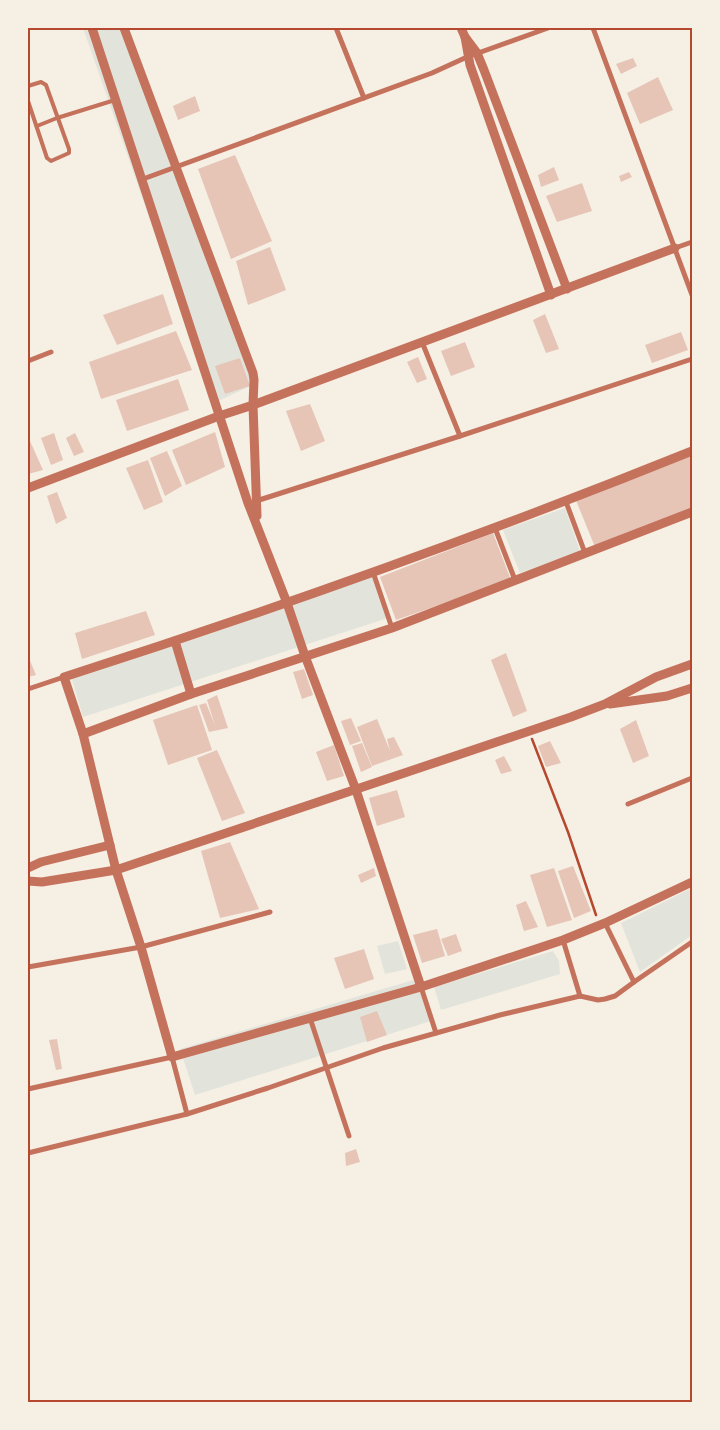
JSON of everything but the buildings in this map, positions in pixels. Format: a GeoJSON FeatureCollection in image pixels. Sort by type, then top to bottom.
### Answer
{"type":"FeatureCollection","features":[{"type":"Feature","properties":{"kind":"street"},"geometry":{"type":"LineString","coordinates":[[92,28],[219,416],[252,502],[257,525],[356,790],[436,1034]]}},
{"type":"Feature","properties":{"kind":"street"},"geometry":{"type":"LineString","coordinates":[[124,28],[252,373],[254,388],[252,502]]}},
{"type":"Feature","properties":{"kind":"street"},"geometry":{"type":"LineString","coordinates":[[336,28],[364,98]]}},
{"type":"Feature","properties":{"kind":"street"},"geometry":{"type":"LineString","coordinates":[[461,28],[477,53],[567,289]]}},
{"type":"Feature","properties":{"kind":"street"},"geometry":{"type":"LineString","coordinates":[[143,179],[432,73],[477,53],[548,28]]}},
{"type":"Feature","properties":{"kind":"street"},"geometry":{"type":"LineString","coordinates":[[593,28],[692,296]]}},
{"type":"Feature","properties":{"kind":"street"},"geometry":{"type":"LineString","coordinates":[[465,37],[467,57],[551,295]]}},
{"type":"Feature","properties":{"kind":"street"},"geometry":{"type":"LineString","coordinates":[[507,168],[520,163]]}},
{"type":"Feature","properties":{"kind":"street"},"geometry":{"type":"LineString","coordinates":[[28,488],[692,242]]}},
{"type":"Feature","properties":{"kind":"street"},"geometry":{"type":"LineString","coordinates":[[422,341],[460,436]]}},
{"type":"Feature","properties":{"kind":"street"},"geometry":{"type":"LineString","coordinates":[[28,361],[50,352]]}},
{"type":"Feature","properties":{"kind":"street"},"geometry":{"type":"LineString","coordinates":[[252,502],[460,436],[692,358]]}},
{"type":"Feature","properties":{"kind":"street"},"geometry":{"type":"LineString","coordinates":[[28,689],[176,642],[373,572],[566,502],[692,451]]}},
{"type":"Feature","properties":{"kind":"street"},"geometry":{"type":"LineString","coordinates":[[566,502],[585,553]]}},
{"type":"Feature","properties":{"kind":"street"},"geometry":{"type":"LineString","coordinates":[[82,734],[191,694],[392,628],[692,512]]}},
{"type":"Feature","properties":{"kind":"street"},"geometry":{"type":"LineString","coordinates":[[495,528],[515,580]]}},
{"type":"Feature","properties":{"kind":"street"},"geometry":{"type":"LineString","coordinates":[[373,572],[392,628]]}},
{"type":"Feature","properties":{"kind":"street"},"geometry":{"type":"LineString","coordinates":[[176,642],[191,694]]}},
{"type":"Feature","properties":{"kind":"street"},"geometry":{"type":"LineString","coordinates":[[28,881],[42,882],[116,870],[605,704],[656,677],[692,664]]}},
{"type":"Feature","properties":{"kind":"street"},"geometry":{"type":"LineString","coordinates":[[64,677],[82,734],[116,870],[141,947],[187,1114]]}},
{"type":"Feature","properties":{"kind":"street"},"geometry":{"type":"LineString","coordinates":[[605,704],[667,696],[692,688]]}},
{"type":"Feature","properties":{"kind":"street"},"geometry":{"type":"LineString","coordinates":[[628,804],[692,778]]}},
{"type":"Feature","properties":{"kind":"street"},"geometry":{"type":"LineString","coordinates":[[28,868],[42,862],[110,845]]}},
{"type":"Feature","properties":{"kind":"street"},"geometry":{"type":"LineString","coordinates":[[28,1089],[172,1057],[421,987],[563,940],[692,882]]}},
{"type":"Feature","properties":{"kind":"street"},"geometry":{"type":"LineString","coordinates":[[28,967],[141,947],[270,912]]}},
{"type":"Feature","properties":{"kind":"street"},"geometry":{"type":"LineString","coordinates":[[602,924],[634,982]]}},
{"type":"Feature","properties":{"kind":"street"},"geometry":{"type":"LineString","coordinates":[[563,940],[580,996]]}},
{"type":"Feature","properties":{"kind":"street"},"geometry":{"type":"LineString","coordinates":[[28,1153],[187,1114],[383,1048],[500,1015],[580,996],[598,1000],[615,996],[692,942]]}},
{"type":"Feature","properties":{"kind":"street"},"geometry":{"type":"LineString","coordinates":[[310,1018],[349,1136]]}},
{"type":"Feature","properties":{"kind":"lane"},"geometry":{"type":"LineString","coordinates":[[28,86],[41,82],[46,85],[69,149],[69,153],[66,156],[52,161],[47,158],[28,101]]}},
{"type":"Feature","properties":{"kind":"lane"},"geometry":{"type":"LineString","coordinates":[[37,126],[117,100]]}},
{"type":"Feature","properties":{"kind":"path"},"geometry":{"type":"LineString","coordinates":[[529,731],[602,924]]}},
{"type":"Feature","properties":{"kind":"shaded area"},"geometry":{"type":"Polygon","coordinates":[[[83,28],[128,28],[255,384],[214,403],[83,28]]]}},
{"type":"Feature","properties":{"kind":"shaded area"},"geometry":{"type":"Polygon","coordinates":[[[565,508],[580,551],[520,573],[503,530],[565,508]]]}},
{"type":"Feature","properties":{"kind":"shaded area"},"geometry":{"type":"Polygon","coordinates":[[[373,572],[388,618],[83,717],[71,676],[373,572]]]}},
{"type":"Feature","properties":{"kind":"shaded area"},"geometry":{"type":"Polygon","coordinates":[[[692,888],[692,935],[640,972],[621,923],[692,888]]]}},
{"type":"Feature","properties":{"kind":"shaded area"},"geometry":{"type":"Polygon","coordinates":[[[398,941],[407,969],[385,974],[377,946],[398,941]]]}},
{"type":"Feature","properties":{"kind":"shaded area"},"geometry":{"type":"Polygon","coordinates":[[[553,951],[559,961],[560,974],[441,1010],[434,987],[553,951]]]}},
{"type":"Feature","properties":{"kind":"shaded area"},"geometry":{"type":"Polygon","coordinates":[[[417,979],[431,1021],[195,1095],[180,1049],[417,979]]]}}]}
